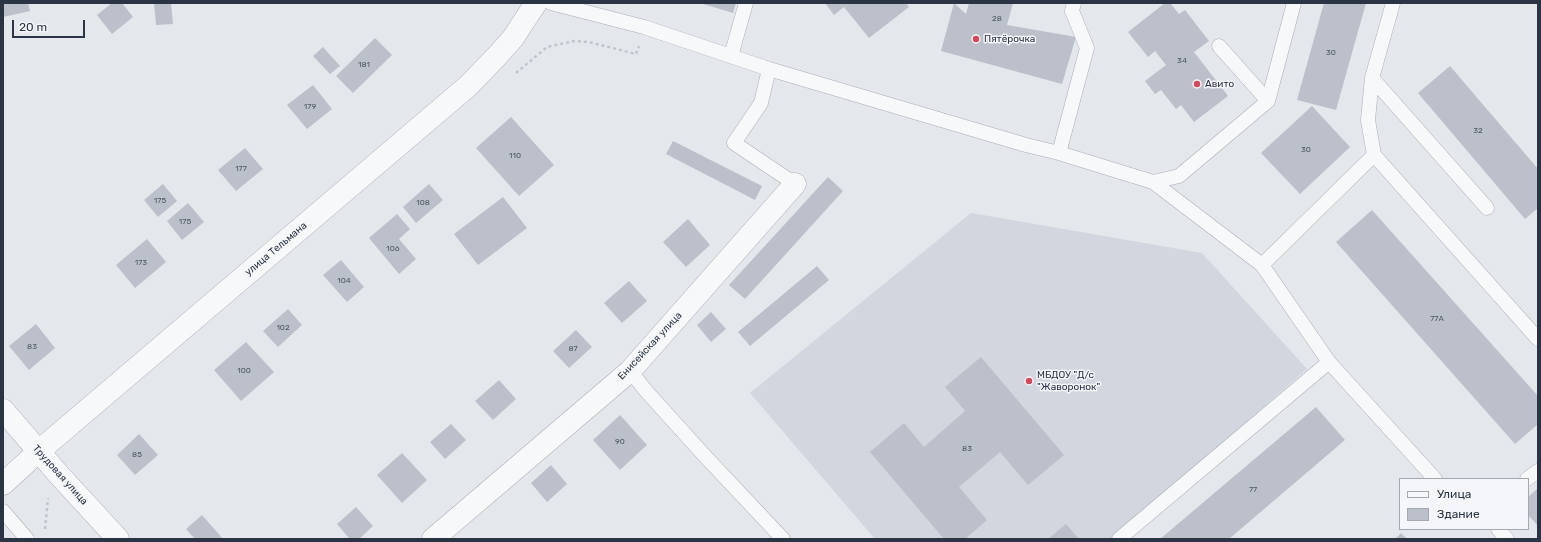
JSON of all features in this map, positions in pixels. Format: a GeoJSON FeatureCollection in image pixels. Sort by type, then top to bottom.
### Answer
{"type":"FeatureCollection","features":[{"type":"Feature","properties":{"kind":"street","name":"улица Тельмана"},"geometry":{"type":"LineString","coordinates":[[3,484],[39,451],[468,86],[512,38],[536,3]]}},
{"type":"Feature","properties":{"kind":"street","name":"Енисейская улица"},"geometry":{"type":"LineString","coordinates":[[433,539],[630,371],[795,184]]}},
{"type":"Feature","properties":{"kind":"street","name":"Трудовая улица"},"geometry":{"type":"LineString","coordinates":[[3,410],[118,539]]}},
{"type":"Feature","properties":{"kind":"lane"},"geometry":{"type":"LineString","coordinates":[[551,3],[644,27],[769,69],[1026,145],[1059,153],[1152,182],[1262,265],[1329,362],[1434,478]]}},
{"type":"Feature","properties":{"kind":"lane"},"geometry":{"type":"LineString","coordinates":[[731,56],[746,3]]}},
{"type":"Feature","properties":{"kind":"lane"},"geometry":{"type":"LineString","coordinates":[[1059,153],[1087,48],[1072,11],[1074,3]]}},
{"type":"Feature","properties":{"kind":"lane"},"geometry":{"type":"LineString","coordinates":[[1152,182],[1179,176],[1268,101],[1294,3]]}},
{"type":"Feature","properties":{"kind":"lane"},"geometry":{"type":"LineString","coordinates":[[1393,3],[1372,78],[1368,120],[1374,155],[1538,339]]}},
{"type":"Feature","properties":{"kind":"lane"},"geometry":{"type":"LineString","coordinates":[[1218,46],[1268,101]]}},
{"type":"Feature","properties":{"kind":"lane"},"geometry":{"type":"LineString","coordinates":[[769,69],[761,103],[734,142],[795,184]]}},
{"type":"Feature","properties":{"kind":"lane"},"geometry":{"type":"LineString","coordinates":[[1372,78],[1487,208]]}},
{"type":"Feature","properties":{"kind":"lane"},"geometry":{"type":"LineString","coordinates":[[1262,265],[1374,155]]}},
{"type":"Feature","properties":{"kind":"lane"},"geometry":{"type":"LineString","coordinates":[[1119,539],[1329,362]]}},
{"type":"Feature","properties":{"kind":"lane"},"geometry":{"type":"LineString","coordinates":[[630,371],[703,454],[783,539]]}},
{"type":"Feature","properties":{"kind":"lane"},"geometry":{"type":"LineString","coordinates":[[1528,478],[1538,471]]}},
{"type":"Feature","properties":{"kind":"lane"},"geometry":{"type":"LineString","coordinates":[[3,511],[27,539]]}},
{"type":"Feature","properties":{"kind":"lane"},"geometry":{"type":"LineString","coordinates":[[1499,530],[1507,539]]}},
{"type":"Feature","properties":{"kind":"path"},"geometry":{"type":"LineString","coordinates":[[574,41],[589,42],[636,54],[639,45]]}},
{"type":"Feature","properties":{"kind":"shaded area","name":"МБДОУ \"Д/с \"Жаворонок\""},"geometry":{"type":"Polygon","coordinates":[[[971,213],[1202,253],[1307,369],[1113,539],[875,539],[750,393],[971,213]]]}},
{"type":"Feature","properties":{"kind":"building"},"geometry":{"type":"Polygon","coordinates":[[[3,3],[28,3],[30,11],[3,17],[3,3]]]}},
{"type":"Feature","properties":{"kind":"building"},"geometry":{"type":"Polygon","coordinates":[[[112,3],[122,3],[133,17],[112,34],[97,15],[112,3]]]}},
{"type":"Feature","properties":{"kind":"building"},"geometry":{"type":"Polygon","coordinates":[[[154,3],[171,3],[173,24],[156,25],[154,3]]]}},
{"type":"Feature","properties":{"kind":"building"},"geometry":{"type":"Polygon","coordinates":[[[700,3],[736,3],[733,13],[700,3]]]}},
{"type":"Feature","properties":{"kind":"building"},"geometry":{"type":"Polygon","coordinates":[[[825,3],[906,3],[909,7],[869,38],[844,7],[834,15],[825,3]]]}},
{"type":"Feature","properties":{"kind":"building"},"geometry":{"type":"Polygon","coordinates":[[[954,3],[966,14],[969,3],[1013,3],[1007,25],[1076,37],[1062,84],[941,51],[954,3]]]}},
{"type":"Feature","properties":{"kind":"building"},"geometry":{"type":"Polygon","coordinates":[[[1165,3],[1170,3],[1179,14],[1185,10],[1209,41],[1194,52],[1228,96],[1194,122],[1181,105],[1176,109],[1161,90],[1155,94],[1145,81],[1166,65],[1155,51],[1148,57],[1128,32],[1165,3]]]}},
{"type":"Feature","properties":{"kind":"building"},"geometry":{"type":"Polygon","coordinates":[[[1324,3],[1366,3],[1336,110],[1297,100],[1324,3]]]}},
{"type":"Feature","properties":{"kind":"building"},"geometry":{"type":"Polygon","coordinates":[[[375,38],[392,55],[353,93],[336,76],[375,38]]]}},
{"type":"Feature","properties":{"kind":"building"},"geometry":{"type":"Polygon","coordinates":[[[323,47],[340,66],[330,74],[313,56],[323,47]]]}},
{"type":"Feature","properties":{"kind":"building"},"geometry":{"type":"Polygon","coordinates":[[[1450,66],[1538,169],[1538,208],[1525,219],[1418,93],[1450,66]]]}},
{"type":"Feature","properties":{"kind":"building"},"geometry":{"type":"Polygon","coordinates":[[[313,85],[332,109],[307,129],[287,105],[313,85]]]}},
{"type":"Feature","properties":{"kind":"building"},"geometry":{"type":"Polygon","coordinates":[[[1312,106],[1350,147],[1300,194],[1261,153],[1312,106]]]}},
{"type":"Feature","properties":{"kind":"building"},"geometry":{"type":"Polygon","coordinates":[[[511,117],[554,165],[519,196],[476,148],[511,117]]]}},
{"type":"Feature","properties":{"kind":"building"},"geometry":{"type":"Polygon","coordinates":[[[673,141],[762,186],[755,200],[666,154],[673,141]]]}},
{"type":"Feature","properties":{"kind":"building"},"geometry":{"type":"Polygon","coordinates":[[[245,148],[263,169],[236,191],[218,170],[245,148]]]}},
{"type":"Feature","properties":{"kind":"building"},"geometry":{"type":"Polygon","coordinates":[[[828,177],[843,191],[745,299],[729,285],[828,177]]]}},
{"type":"Feature","properties":{"kind":"building"},"geometry":{"type":"Polygon","coordinates":[[[163,184],[177,201],[158,217],[144,200],[163,184]]]}},
{"type":"Feature","properties":{"kind":"building"},"geometry":{"type":"Polygon","coordinates":[[[429,184],[443,200],[416,223],[403,207],[429,184]]]}},
{"type":"Feature","properties":{"kind":"building"},"geometry":{"type":"Polygon","coordinates":[[[503,197],[527,228],[478,265],[454,234],[503,197]]]}},
{"type":"Feature","properties":{"kind":"building"},"geometry":{"type":"Polygon","coordinates":[[[188,203],[204,222],[182,240],[167,221],[188,203]]]}},
{"type":"Feature","properties":{"kind":"building"},"geometry":{"type":"Polygon","coordinates":[[[1372,210],[1538,396],[1538,424],[1515,444],[1336,242],[1372,210]]]}},
{"type":"Feature","properties":{"kind":"building"},"geometry":{"type":"Polygon","coordinates":[[[397,214],[410,229],[399,239],[416,259],[399,274],[369,238],[397,214]]]}},
{"type":"Feature","properties":{"kind":"building"},"geometry":{"type":"Polygon","coordinates":[[[688,219],[710,245],[686,267],[663,242],[688,219]]]}},
{"type":"Feature","properties":{"kind":"building"},"geometry":{"type":"Polygon","coordinates":[[[147,239],[166,262],[135,288],[116,265],[147,239]]]}},
{"type":"Feature","properties":{"kind":"building"},"geometry":{"type":"Polygon","coordinates":[[[341,260],[364,287],[347,302],[323,275],[341,260]]]}},
{"type":"Feature","properties":{"kind":"building"},"geometry":{"type":"Polygon","coordinates":[[[817,266],[829,280],[750,346],[738,332],[817,266]]]}},
{"type":"Feature","properties":{"kind":"building"},"geometry":{"type":"Polygon","coordinates":[[[629,281],[647,301],[622,323],[604,303],[629,281]]]}},
{"type":"Feature","properties":{"kind":"building"},"geometry":{"type":"Polygon","coordinates":[[[288,309],[302,325],[278,347],[263,331],[288,309]]]}},
{"type":"Feature","properties":{"kind":"building"},"geometry":{"type":"Polygon","coordinates":[[[711,312],[726,329],[711,342],[697,325],[711,312]]]}},
{"type":"Feature","properties":{"kind":"building"},"geometry":{"type":"Polygon","coordinates":[[[36,324],[55,348],[29,370],[9,346],[36,324]]]}},
{"type":"Feature","properties":{"kind":"building"},"geometry":{"type":"Polygon","coordinates":[[[576,330],[592,347],[569,368],[553,351],[576,330]]]}},
{"type":"Feature","properties":{"kind":"building"},"geometry":{"type":"Polygon","coordinates":[[[246,342],[274,372],[241,401],[214,370],[246,342]]]}},
{"type":"Feature","properties":{"kind":"building"},"geometry":{"type":"Polygon","coordinates":[[[981,357],[1064,455],[1028,485],[1000,452],[959,487],[987,520],[965,539],[944,539],[870,452],[904,423],[924,447],[965,411],[945,387],[981,357]]]}},
{"type":"Feature","properties":{"kind":"building"},"geometry":{"type":"Polygon","coordinates":[[[499,380],[516,399],[493,420],[475,401],[499,380]]]}},
{"type":"Feature","properties":{"kind":"building"},"geometry":{"type":"Polygon","coordinates":[[[1316,407],[1345,440],[1229,539],[1160,539],[1316,407]]]}},
{"type":"Feature","properties":{"kind":"building"},"geometry":{"type":"Polygon","coordinates":[[[620,415],[647,445],[620,470],[593,440],[620,415]]]}},
{"type":"Feature","properties":{"kind":"building"},"geometry":{"type":"Polygon","coordinates":[[[451,424],[466,440],[445,459],[430,442],[451,424]]]}},
{"type":"Feature","properties":{"kind":"building"},"geometry":{"type":"Polygon","coordinates":[[[139,434],[158,455],[135,475],[117,455],[139,434]]]}},
{"type":"Feature","properties":{"kind":"building"},"geometry":{"type":"Polygon","coordinates":[[[402,453],[427,480],[402,503],[377,475],[402,453]]]}},
{"type":"Feature","properties":{"kind":"building"},"geometry":{"type":"Polygon","coordinates":[[[551,465],[567,484],[547,502],[531,483],[551,465]]]}},
{"type":"Feature","properties":{"kind":"building"},"geometry":{"type":"Polygon","coordinates":[[[1538,488],[1538,526],[1529,516],[1529,496],[1538,488]]]}},
{"type":"Feature","properties":{"kind":"building"},"geometry":{"type":"Polygon","coordinates":[[[356,507],[373,526],[359,539],[350,539],[337,524],[356,507]]]}},
{"type":"Feature","properties":{"kind":"building"},"geometry":{"type":"Polygon","coordinates":[[[202,515],[223,539],[195,539],[186,529],[202,515]]]}},
{"type":"Feature","properties":{"kind":"building"},"geometry":{"type":"Polygon","coordinates":[[[1066,524],[1078,538],[1077,539],[1048,539],[1066,524]]]}},
{"type":"Feature","properties":{"kind":"building"},"geometry":{"type":"Polygon","coordinates":[[[1401,533],[1407,539],[1395,539],[1401,533]]]}},
{"type":"Feature","properties":{"kind":"place","name":"Пятёрочка"},"geometry":{"type":"Point","coordinates":[976,39]}},
{"type":"Feature","properties":{"kind":"place","name":"Авито"},"geometry":{"type":"Point","coordinates":[1197,84]}},
{"type":"Feature","properties":{"kind":"place","name":"МБДОУ \"Д/с \"Жаворонок\""},"geometry":{"type":"Point","coordinates":[1029,381]}}]}
